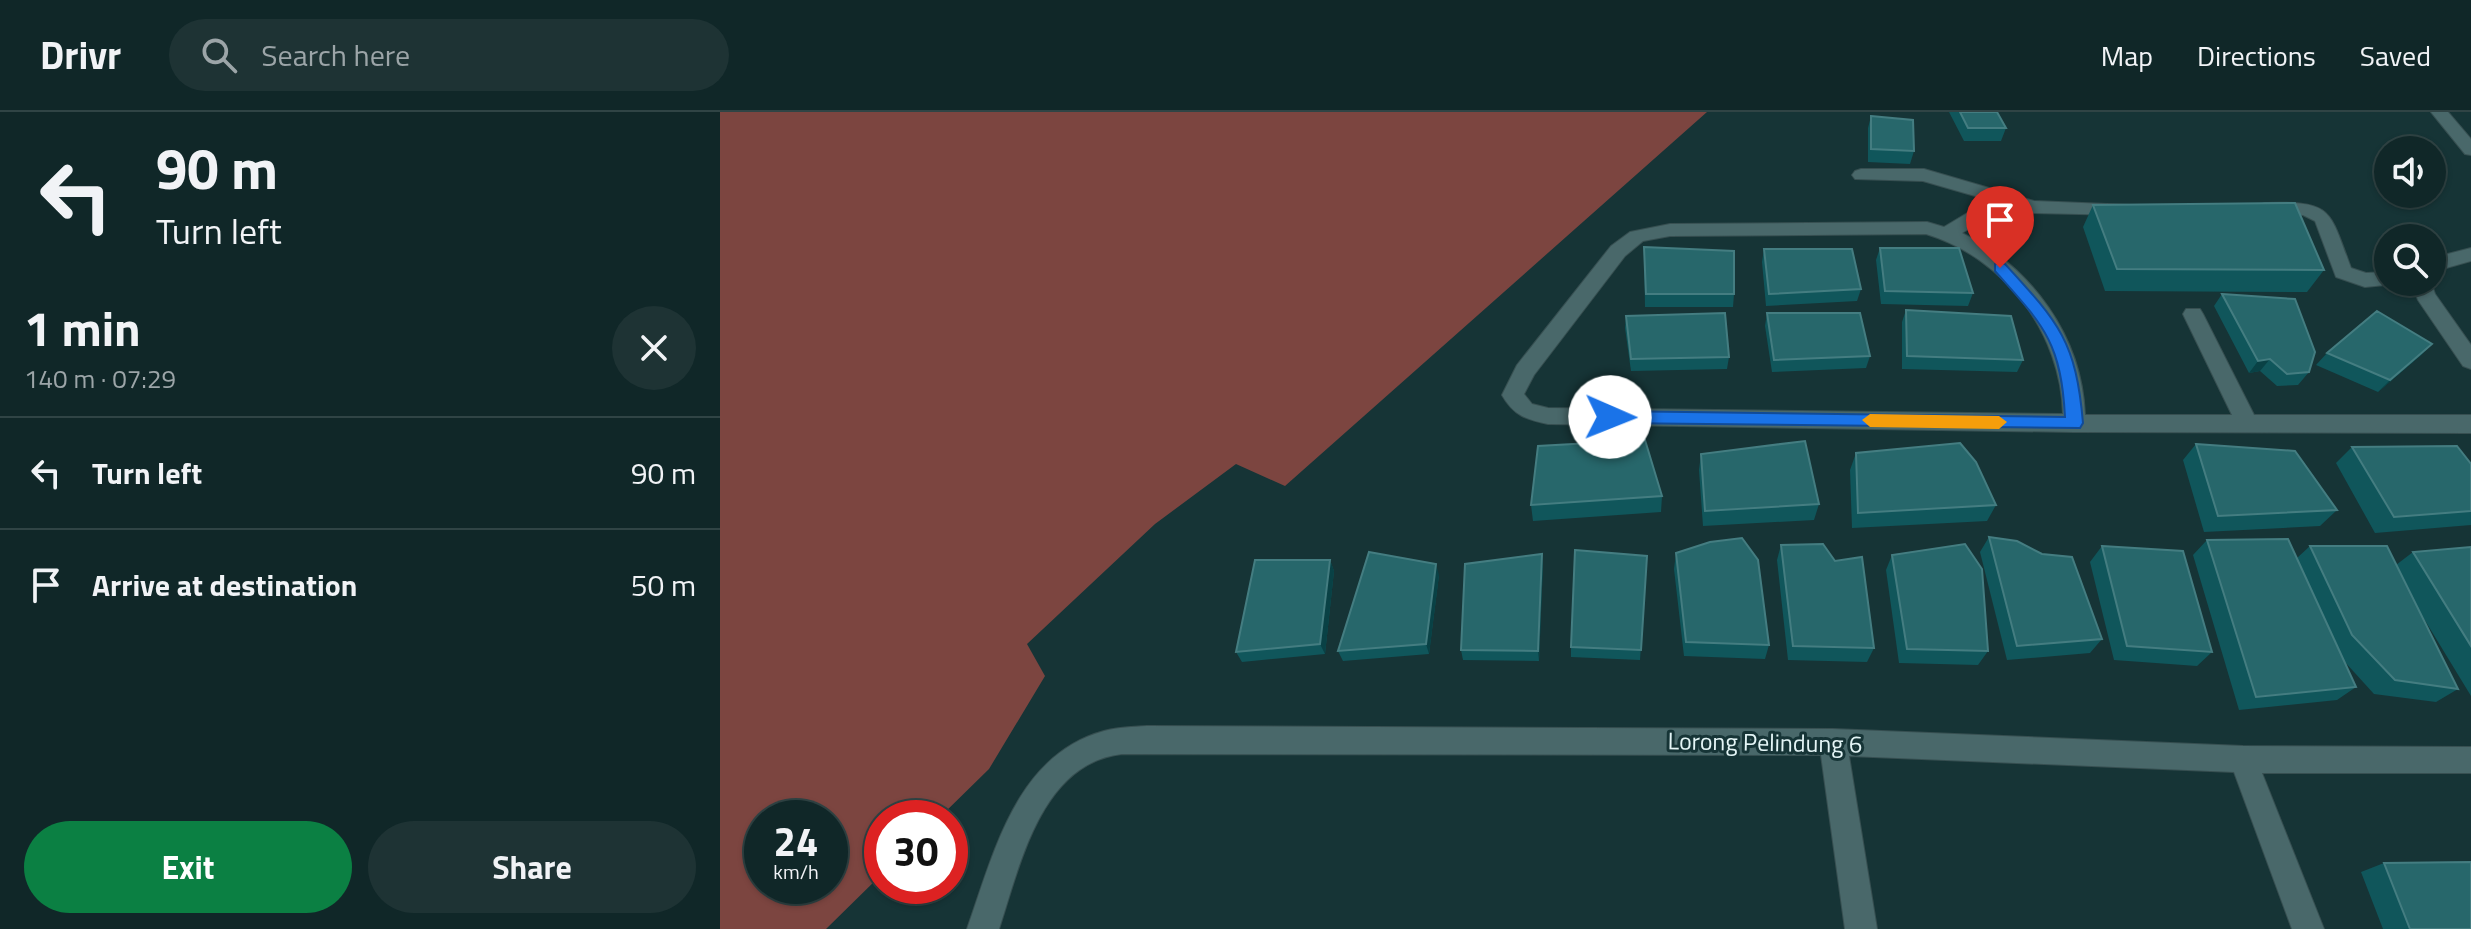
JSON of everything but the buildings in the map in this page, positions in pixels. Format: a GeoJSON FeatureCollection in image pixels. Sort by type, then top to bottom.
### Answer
{"type":"FeatureCollection","features":[{"type":"Feature","properties":{"kind":"street"},"geometry":{"type":"LineString","coordinates":[[2439,112],[2471,150]]}},
{"type":"Feature","properties":{"kind":"street"},"geometry":{"type":"LineString","coordinates":[[1861,175],[1924,175],[2033,207],[2138,209]]}},
{"type":"Feature","properties":{"kind":"street"},"geometry":{"type":"LineString","coordinates":[[1949,232],[2005,199]]}},
{"type":"Feature","properties":{"kind":"street"},"geometry":{"type":"LineString","coordinates":[[2245,209],[2307,209],[2317,212],[2323,218],[2343,272],[2365,280],[2374,280]]}},
{"type":"Feature","properties":{"kind":"street"},"geometry":{"type":"LineString","coordinates":[[2074,423],[2071,377],[2046,318],[2000,268],[1966,241],[1949,232],[1899,227],[1685,229],[1637,236],[1618,251],[1525,371],[1513,395],[1525,410],[1548,416],[2074,423],[2471,424]]}},
{"type":"Feature","properties":{"kind":"street"},"geometry":{"type":"LineString","coordinates":[[2446,261],[2471,254]]}},
{"type":"Feature","properties":{"kind":"street"},"geometry":{"type":"LineString","coordinates":[[2426,296],[2471,361]]}},
{"type":"Feature","properties":{"kind":"street"},"geometry":{"type":"LineString","coordinates":[[2193,314],[2247,423]]}},
{"type":"Feature","properties":{"kind":"street","name":"Lorong Pelindung 6"},"geometry":{"type":"LineString","coordinates":[[983,929],[1023,815],[1063,763],[1101,744],[1147,739],[1833,742],[2243,759],[2471,760]]}},
{"type":"Feature","properties":{"kind":"street"},"geometry":{"type":"LineString","coordinates":[[1833,742],[1861,929]]}},
{"type":"Feature","properties":{"kind":"street"},"geometry":{"type":"LineString","coordinates":[[2243,759],[2308,929]]}},
{"type":"Feature","properties":{"kind":"shaded area"},"geometry":{"type":"Polygon","coordinates":[[[720,112],[1707,112],[1285,486],[1236,464],[1155,524],[1027,644],[1045,676],[989,769],[957,800],[864,800],[864,892],[826,929],[720,929],[720,112]]]}},
{"type":"Feature","properties":{"kind":"slow traffic"},"geometry":{"type":"LineString","coordinates":[[1870,420],[1999,422]]}},
{"type":"Feature","properties":{"kind":"route"},"geometry":{"type":"LineString","coordinates":[[1610,417],[2074,423],[2071,377],[2058,341],[2046,318],[2000,268]]}}]}
